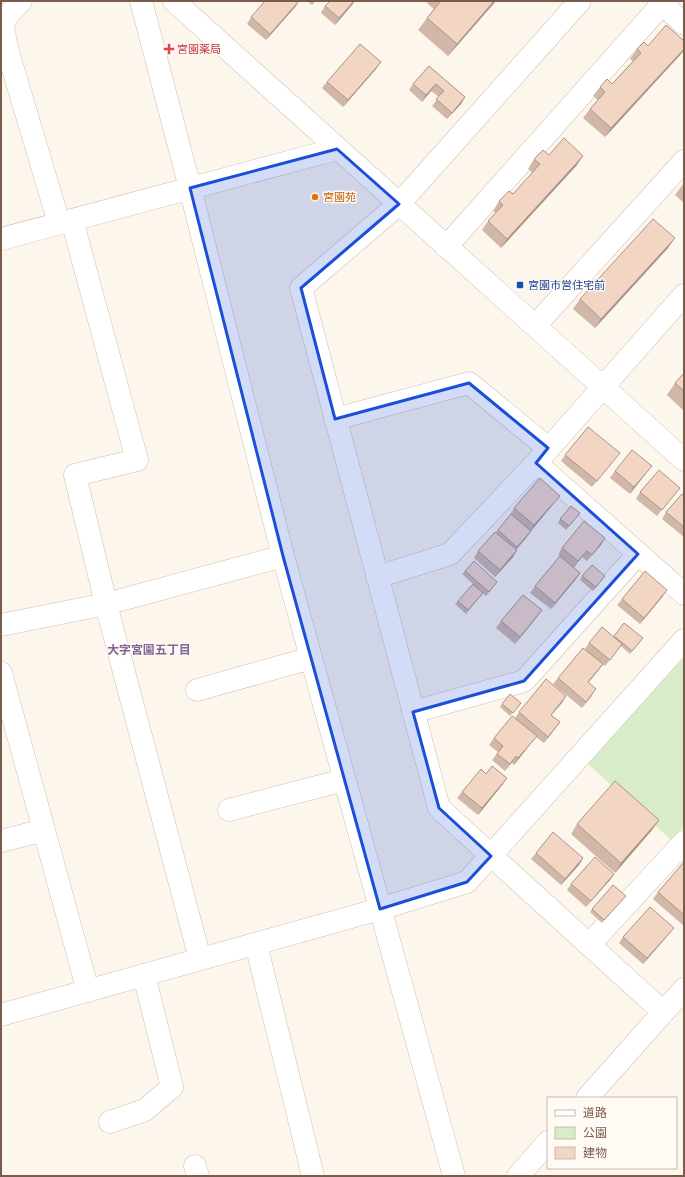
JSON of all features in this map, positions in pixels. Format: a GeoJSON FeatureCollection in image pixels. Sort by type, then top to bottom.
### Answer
{"type":"FeatureCollection","features":[{"type":"Feature","properties":{"kind":"street"},"geometry":{"type":"LineString","coordinates":[[21,1],[1,21],[8,52],[65,221],[137,460],[75,475],[106,604],[200,959]]}},
{"type":"Feature","properties":{"kind":"street"},"geometry":{"type":"LineString","coordinates":[[141,1],[283,556],[454,1176]]}},
{"type":"Feature","properties":{"kind":"street"},"geometry":{"type":"LineString","coordinates":[[174,1],[684,460]]}},
{"type":"Feature","properties":{"kind":"street"},"geometry":{"type":"LineString","coordinates":[[580,1],[399,204],[301,288],[439,808],[663,1012]]}},
{"type":"Feature","properties":{"kind":"street"},"geometry":{"type":"LineString","coordinates":[[446,247],[660,2],[684,24]]}},
{"type":"Feature","properties":{"kind":"street"},"geometry":{"type":"LineString","coordinates":[[1,238],[337,149]]}},
{"type":"Feature","properties":{"kind":"street"},"geometry":{"type":"LineString","coordinates":[[534,326],[684,161]]}},
{"type":"Feature","properties":{"kind":"street"},"geometry":{"type":"LineString","coordinates":[[378,577],[450,554],[542,455],[684,295]]}},
{"type":"Feature","properties":{"kind":"street"},"geometry":{"type":"LineString","coordinates":[[335,419],[469,382],[638,554],[684,594]]}},
{"type":"Feature","properties":{"kind":"street"},"geometry":{"type":"LineString","coordinates":[[413,712],[524,682],[638,554]]}},
{"type":"Feature","properties":{"kind":"street"},"geometry":{"type":"LineString","coordinates":[[1,625],[106,604],[283,556]]}},
{"type":"Feature","properties":{"kind":"street"},"geometry":{"type":"LineString","coordinates":[[1,1015],[256,944],[467,882],[684,640]]}},
{"type":"Feature","properties":{"kind":"street"},"geometry":{"type":"LineString","coordinates":[[197,690],[311,658]]}},
{"type":"Feature","properties":{"kind":"street"},"geometry":{"type":"LineString","coordinates":[[1,673],[88,991]]}},
{"type":"Feature","properties":{"kind":"street"},"geometry":{"type":"LineString","coordinates":[[229,810],[344,780]]}},
{"type":"Feature","properties":{"kind":"street"},"geometry":{"type":"LineString","coordinates":[[1,841],[44,830]]}},
{"type":"Feature","properties":{"kind":"street"},"geometry":{"type":"LineString","coordinates":[[589,945],[684,842]]}},
{"type":"Feature","properties":{"kind":"street"},"geometry":{"type":"LineString","coordinates":[[256,944],[313,1176]]}},
{"type":"Feature","properties":{"kind":"street"},"geometry":{"type":"LineString","coordinates":[[110,1122],[145,1110],[172,1088],[144,975]]}},
{"type":"Feature","properties":{"kind":"street"},"geometry":{"type":"LineString","coordinates":[[588,1097],[684,990]]}},
{"type":"Feature","properties":{"kind":"street"},"geometry":{"type":"LineString","coordinates":[[518,1176],[547,1143]]}},
{"type":"Feature","properties":{"kind":"highlighted area"},"geometry":{"type":"Polygon","coordinates":[[[337,149],[399,204],[301,288],[335,419],[469,383],[548,448],[536,463],[638,554],[524,681],[413,712],[439,808],[491,856],[467,882],[380,909],[283,556],[190,188],[337,149]]]}},
{"type":"Feature","properties":{"kind":"green space"},"geometry":{"type":"Polygon","coordinates":[[[684,657],[684,826],[671,840],[588,764],[684,657]]]}},
{"type":"Feature","properties":{"kind":"building"},"geometry":{"type":"Polygon","coordinates":[[[265,1],[299,1],[270,34],[251,17],[265,1]]]}},
{"type":"Feature","properties":{"kind":"building"},"geometry":{"type":"Polygon","coordinates":[[[330,1],[354,1],[339,18],[325,6],[330,1]]]}},
{"type":"Feature","properties":{"kind":"building"},"geometry":{"type":"Polygon","coordinates":[[[441,1],[494,1],[457,44],[427,18],[441,1]]]}},
{"type":"Feature","properties":{"kind":"building"},"geometry":{"type":"Polygon","coordinates":[[[666,25],[684,41],[684,49],[611,128],[590,109],[605,92],[600,87],[607,79],[612,84],[641,53],[637,49],[644,42],[648,46],[666,25]]]}},
{"type":"Feature","properties":{"kind":"building"},"geometry":{"type":"Polygon","coordinates":[[[360,44],[381,62],[348,100],[327,82],[360,44]]]}},
{"type":"Feature","properties":{"kind":"building"},"geometry":{"type":"Polygon","coordinates":[[[429,66],[465,97],[452,113],[436,99],[444,91],[436,84],[426,95],[413,84],[429,66]]]}},
{"type":"Feature","properties":{"kind":"building"},"geometry":{"type":"Polygon","coordinates":[[[564,138],[583,156],[507,239],[488,221],[503,205],[499,201],[509,191],[513,194],[540,164],[534,159],[543,150],[549,155],[564,138]]]}},
{"type":"Feature","properties":{"kind":"building"},"geometry":{"type":"Polygon","coordinates":[[[653,219],[675,238],[601,319],[580,299],[653,219]]]}},
{"type":"Feature","properties":{"kind":"building"},"geometry":{"type":"Polygon","coordinates":[[[684,373],[684,391],[675,383],[684,373]]]}},
{"type":"Feature","properties":{"kind":"building"},"geometry":{"type":"Polygon","coordinates":[[[588,427],[620,453],[597,481],[565,455],[588,427]]]}},
{"type":"Feature","properties":{"kind":"building"},"geometry":{"type":"Polygon","coordinates":[[[632,450],[652,466],[634,487],[615,471],[632,450]]]}},
{"type":"Feature","properties":{"kind":"building"},"geometry":{"type":"Polygon","coordinates":[[[659,470],[680,488],[662,510],[640,492],[659,470]]]}},
{"type":"Feature","properties":{"kind":"building"},"geometry":{"type":"Polygon","coordinates":[[[540,478],[560,496],[534,525],[514,508],[540,478]]]}},
{"type":"Feature","properties":{"kind":"building"},"geometry":{"type":"Polygon","coordinates":[[[682,494],[684,495],[684,527],[666,512],[682,494]]]}},
{"type":"Feature","properties":{"kind":"building"},"geometry":{"type":"Polygon","coordinates":[[[571,506],[580,513],[569,526],[560,519],[571,506]]]}},
{"type":"Feature","properties":{"kind":"building"},"geometry":{"type":"Polygon","coordinates":[[[511,514],[531,531],[517,547],[498,530],[511,514]]]}},
{"type":"Feature","properties":{"kind":"building"},"geometry":{"type":"Polygon","coordinates":[[[584,521],[605,538],[592,555],[587,551],[578,561],[562,548],[584,521]]]}},
{"type":"Feature","properties":{"kind":"building"},"geometry":{"type":"Polygon","coordinates":[[[495,532],[517,550],[500,570],[478,551],[495,532]]]}},
{"type":"Feature","properties":{"kind":"building"},"geometry":{"type":"Polygon","coordinates":[[[560,556],[580,573],[555,603],[535,586],[560,556]]]}},
{"type":"Feature","properties":{"kind":"building"},"geometry":{"type":"Polygon","coordinates":[[[474,561],[497,582],[489,592],[465,571],[474,561]]]}},
{"type":"Feature","properties":{"kind":"building"},"geometry":{"type":"Polygon","coordinates":[[[592,565],[605,576],[596,587],[582,576],[592,565]]]}},
{"type":"Feature","properties":{"kind":"building"},"geometry":{"type":"Polygon","coordinates":[[[645,571],[667,590],[644,618],[622,599],[645,571]]]}},
{"type":"Feature","properties":{"kind":"building"},"geometry":{"type":"Polygon","coordinates":[[[473,584],[483,593],[468,610],[458,601],[473,584]]]}},
{"type":"Feature","properties":{"kind":"building"},"geometry":{"type":"Polygon","coordinates":[[[523,595],[542,610],[520,637],[501,621],[523,595]]]}},
{"type":"Feature","properties":{"kind":"building"},"geometry":{"type":"Polygon","coordinates":[[[624,623],[643,638],[632,651],[614,636],[624,623]]]}},
{"type":"Feature","properties":{"kind":"building"},"geometry":{"type":"Polygon","coordinates":[[[602,627],[622,644],[610,660],[589,643],[602,627]]]}},
{"type":"Feature","properties":{"kind":"building"},"geometry":{"type":"Polygon","coordinates":[[[583,648],[603,664],[588,682],[596,689],[586,702],[558,678],[583,648]]]}},
{"type":"Feature","properties":{"kind":"building"},"geometry":{"type":"Polygon","coordinates":[[[546,679],[566,696],[551,715],[560,722],[548,737],[519,712],[546,679]]]}},
{"type":"Feature","properties":{"kind":"building"},"geometry":{"type":"Polygon","coordinates":[[[510,694],[521,703],[513,713],[502,704],[510,694]]]}},
{"type":"Feature","properties":{"kind":"building"},"geometry":{"type":"Polygon","coordinates":[[[512,716],[537,736],[518,758],[516,756],[510,764],[497,754],[503,746],[494,738],[512,716]]]}},
{"type":"Feature","properties":{"kind":"building"},"geometry":{"type":"Polygon","coordinates":[[[492,766],[507,778],[482,808],[462,792],[481,769],[486,774],[492,766]]]}},
{"type":"Feature","properties":{"kind":"building"},"geometry":{"type":"Polygon","coordinates":[[[615,781],[659,820],[621,863],[577,824],[615,781]]]}},
{"type":"Feature","properties":{"kind":"building"},"geometry":{"type":"Polygon","coordinates":[[[553,832],[583,858],[565,879],[536,853],[553,832]]]}},
{"type":"Feature","properties":{"kind":"building"},"geometry":{"type":"Polygon","coordinates":[[[595,857],[614,874],[591,901],[571,884],[595,857]]]}},
{"type":"Feature","properties":{"kind":"building"},"geometry":{"type":"Polygon","coordinates":[[[684,862],[684,915],[658,892],[684,862]]]}},
{"type":"Feature","properties":{"kind":"building"},"geometry":{"type":"Polygon","coordinates":[[[613,885],[626,896],[604,920],[592,909],[613,885]]]}},
{"type":"Feature","properties":{"kind":"building"},"geometry":{"type":"Polygon","coordinates":[[[650,907],[674,928],[647,958],[623,937],[650,907]]]}},
{"type":"Feature","properties":{"kind":"place","name":"宮園薬局"},"geometry":{"type":"Point","coordinates":[169,49]}},
{"type":"Feature","properties":{"kind":"place","name":"宮園苑"},"geometry":{"type":"Point","coordinates":[315,197]}},
{"type":"Feature","properties":{"kind":"place","name":"宮園市営住宅前"},"geometry":{"type":"Point","coordinates":[520,285]}},
{"type":"Feature","properties":{"kind":"district","name":"大字宮園五丁目"},"geometry":{"type":"Point","coordinates":[149,650]}}]}
